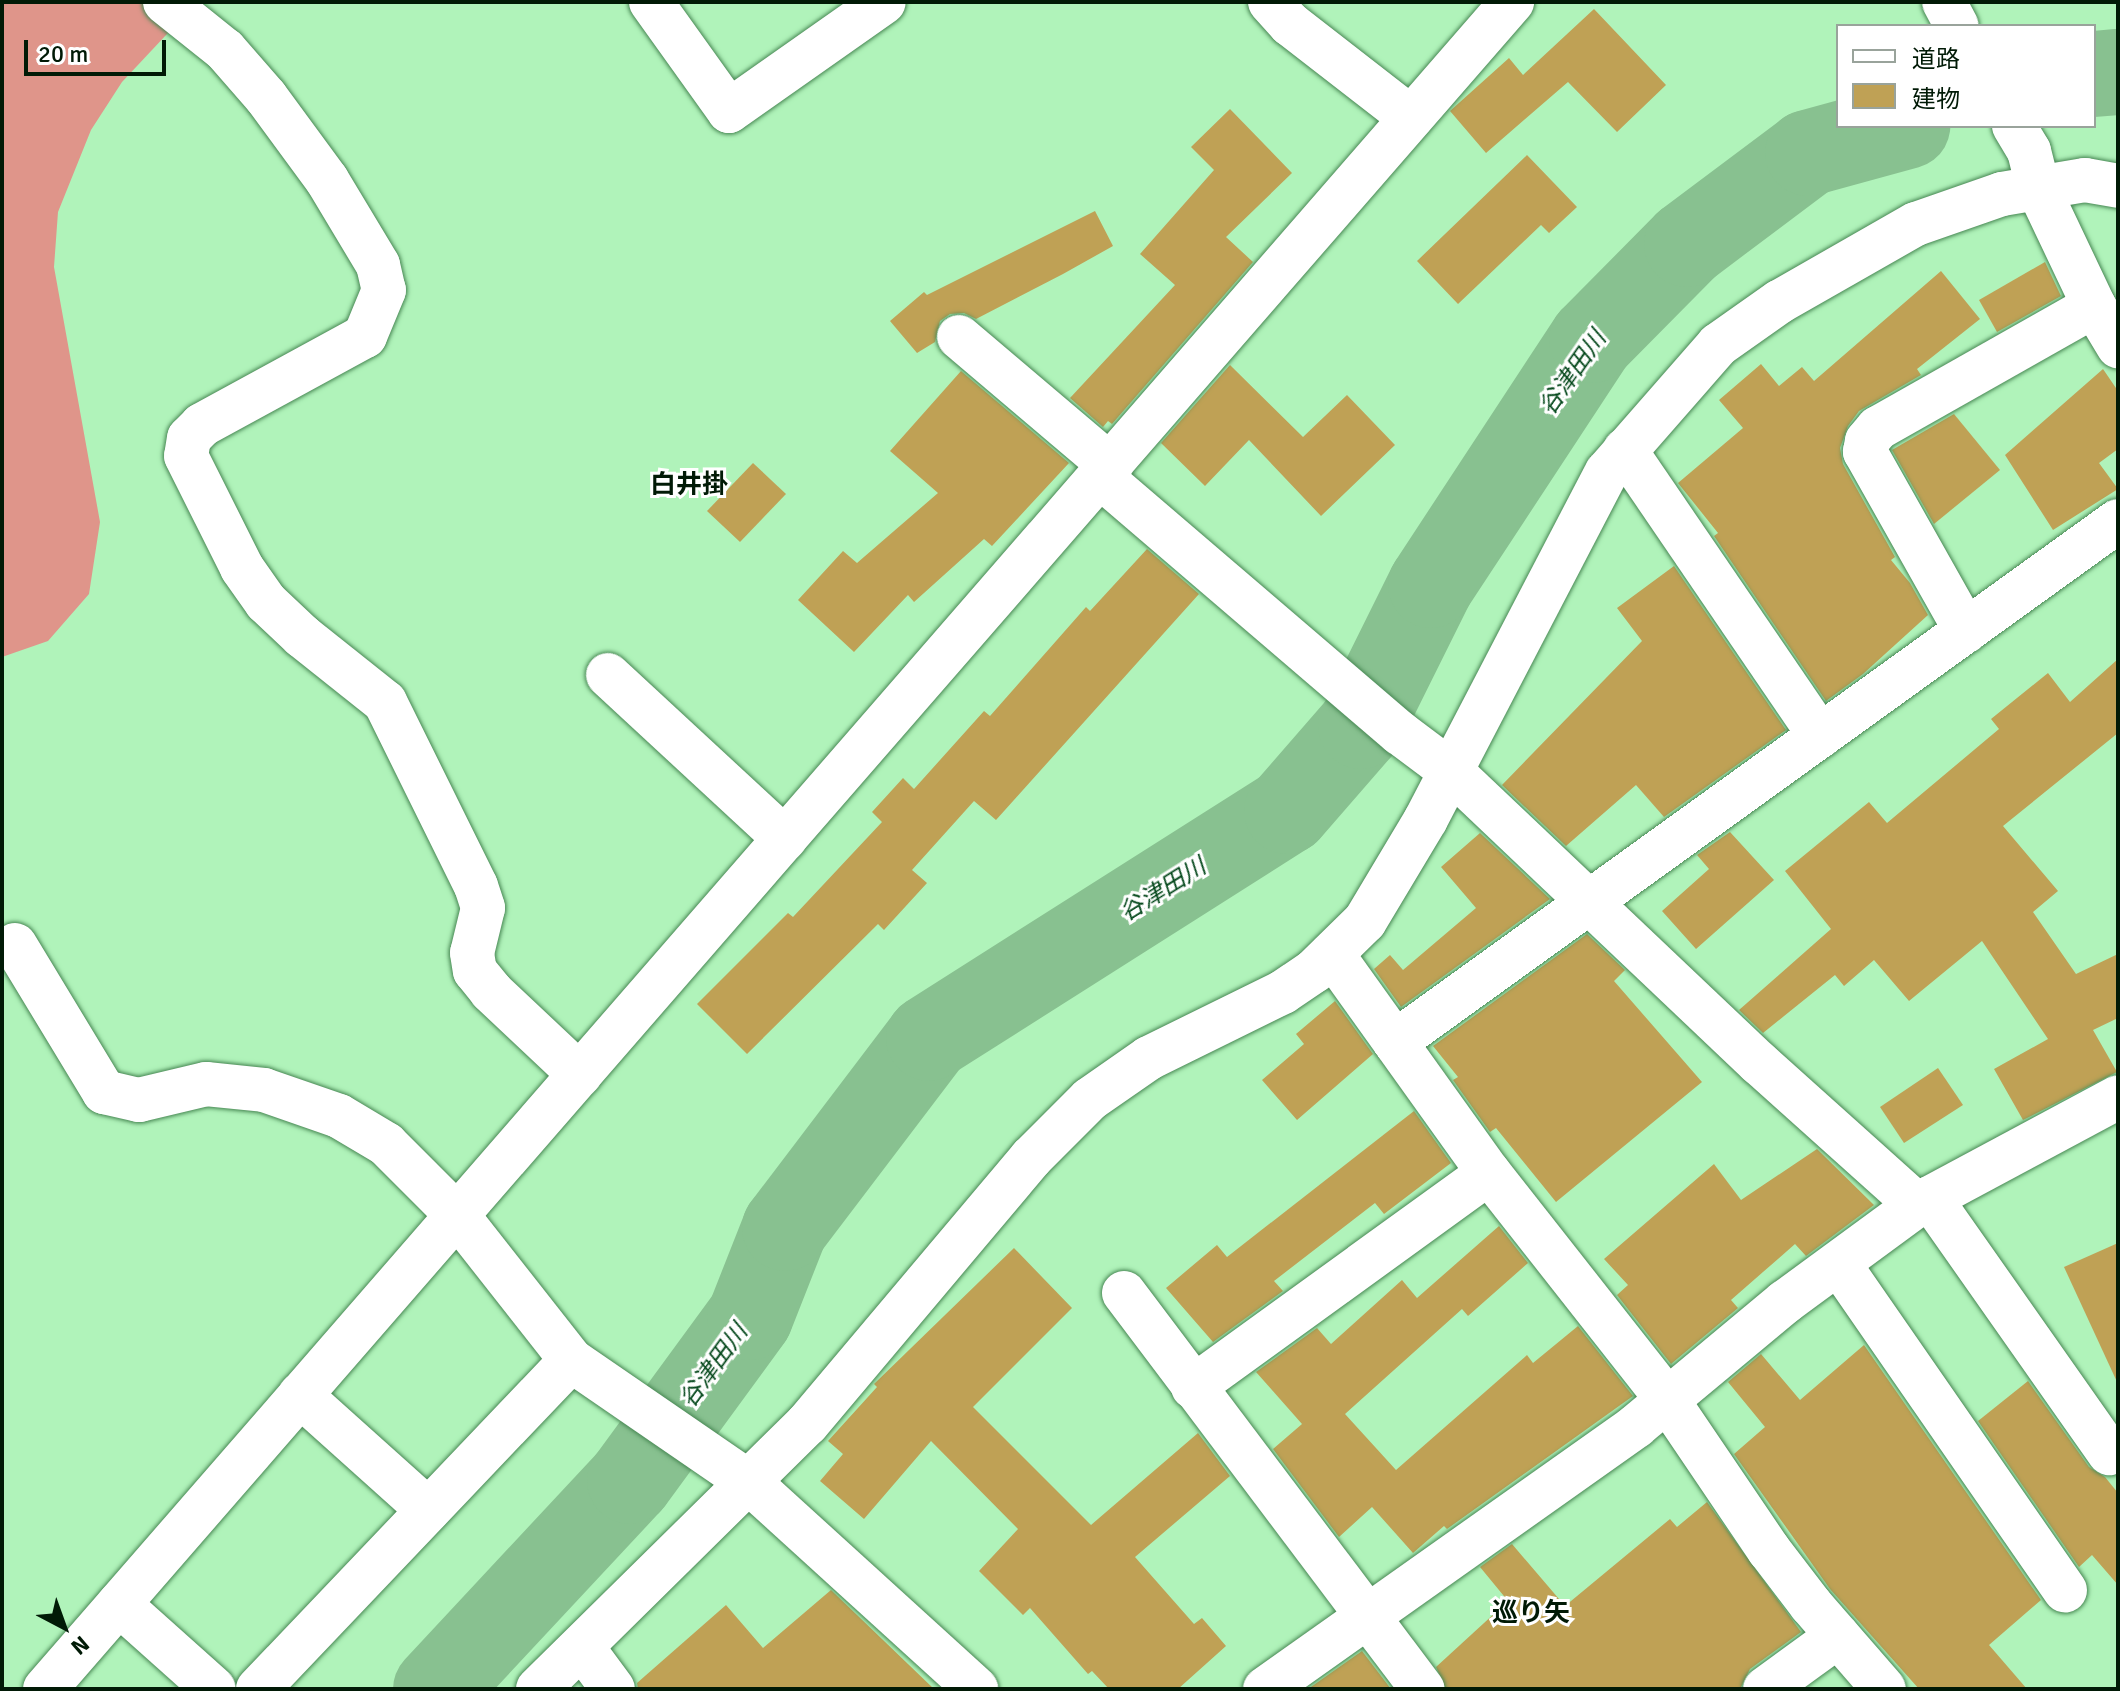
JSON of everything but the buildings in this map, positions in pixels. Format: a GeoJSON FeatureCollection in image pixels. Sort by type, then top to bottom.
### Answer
{"type":"FeatureCollection","features":[{"type":"Feature","properties":{"kind":"street"},"geometry":{"type":"LineString","coordinates":[[165,2],[225,50],[266,97],[327,180],[378,265],[384,290],[365,336],[202,425],[189,438],[186,456],[242,568],[266,602],[302,636],[385,702],[476,886],[483,908],[472,953],[475,971],[491,991],[580,1075]]}},
{"type":"Feature","properties":{"kind":"street"},"geometry":{"type":"LineString","coordinates":[[651,2],[729,111],[884,2]]}},
{"type":"Feature","properties":{"kind":"street"},"geometry":{"type":"LineString","coordinates":[[1270,2],[1290,24],[1411,118]]}},
{"type":"Feature","properties":{"kind":"street"},"geometry":{"type":"LineString","coordinates":[[45,1689],[1512,2]]}},
{"type":"Feature","properties":{"kind":"street"},"geometry":{"type":"LineString","coordinates":[[1944,2],[1956,24]]}},
{"type":"Feature","properties":{"kind":"street"},"geometry":{"type":"LineString","coordinates":[[2027,155],[2085,180],[2118,186]]}},
{"type":"Feature","properties":{"kind":"street"},"geometry":{"type":"LineString","coordinates":[[2027,155],[2094,306],[2118,346]]}},
{"type":"Feature","properties":{"kind":"street"},"geometry":{"type":"LineString","coordinates":[[538,1689],[807,1424],[1031,1158],[1090,1099],[1149,1058],[1283,992],[1314,971],[1365,921],[1452,772],[1607,472],[1718,345],[1779,302],[1916,224],[2002,194],[2027,155]]}},
{"type":"Feature","properties":{"kind":"street"},"geometry":{"type":"LineString","coordinates":[[1966,631],[1865,452],[1867,441],[1878,428],[2094,306]]}},
{"type":"Feature","properties":{"kind":"street"},"geometry":{"type":"LineString","coordinates":[[959,337],[1269,621],[1400,733],[1452,772],[1759,1063],[1924,1202],[2109,1453]]}},
{"type":"Feature","properties":{"kind":"street"},"geometry":{"type":"LineString","coordinates":[[1625,450],[1820,736]]}},
{"type":"Feature","properties":{"kind":"street"},"geometry":{"type":"LineString","coordinates":[[1395,1042],[2118,521]]}},
{"type":"Feature","properties":{"kind":"street"},"geometry":{"type":"LineString","coordinates":[[608,675],[785,839]]}},
{"type":"Feature","properties":{"kind":"street"},"geometry":{"type":"LineString","coordinates":[[15,945],[104,1092],[139,1100],[206,1084],[264,1090],[339,1116],[386,1144],[457,1215],[587,1370],[750,1483],[976,1689]]}},
{"type":"Feature","properties":{"kind":"street"},"geometry":{"type":"LineString","coordinates":[[1332,954],[1489,1173],[1666,1398],[1769,1550],[1884,1689]]}},
{"type":"Feature","properties":{"kind":"street"},"geometry":{"type":"LineString","coordinates":[[1265,1689],[1636,1426],[1785,1302],[1924,1202],[2118,1097]]}},
{"type":"Feature","properties":{"kind":"street"},"geometry":{"type":"LineString","coordinates":[[1193,1387],[1489,1173]]}},
{"type":"Feature","properties":{"kind":"street"},"geometry":{"type":"LineString","coordinates":[[1839,1264],[2065,1590]]}},
{"type":"Feature","properties":{"kind":"street"},"geometry":{"type":"LineString","coordinates":[[1124,1293],[1364,1616],[1422,1689]]}},
{"type":"Feature","properties":{"kind":"street"},"geometry":{"type":"LineString","coordinates":[[258,1689],[428,1510],[587,1370]]}},
{"type":"Feature","properties":{"kind":"street"},"geometry":{"type":"LineString","coordinates":[[300,1395],[428,1510]]}},
{"type":"Feature","properties":{"kind":"street"},"geometry":{"type":"LineString","coordinates":[[119,1604],[214,1689]]}},
{"type":"Feature","properties":{"kind":"street"},"geometry":{"type":"LineString","coordinates":[[1765,1689],[1838,1636]]}},
{"type":"Feature","properties":{"kind":"street"},"geometry":{"type":"LineString","coordinates":[[582,1647],[613,1689]]}},
{"type":"Feature","properties":{"kind":"shaded area"},"geometry":{"type":"Polygon","coordinates":[[[2,2],[197,2],[122,82],[91,130],[58,212],[54,267],[100,522],[89,594],[48,641],[2,657],[2,2]]]}},
{"type":"Feature","properties":{"kind":"waterway","name":"谷津田川"},"geometry":{"type":"LineString","coordinates":[[2096,74],[2118,72]]}},
{"type":"Feature","properties":{"kind":"waterway","name":"谷津田川"},"geometry":{"type":"LineString","coordinates":[[436,1689],[630,1481],[750,1317],[785,1228],[929,1038],[1287,811],[1361,726],[1431,585],[1592,340],[1687,244],[1808,153],[1900,128]]}},
{"type":"Feature","properties":{"kind":"district","name":"白井掛"},"geometry":{"type":"Point","coordinates":[689,486]}},
{"type":"Feature","properties":{"kind":"district","name":"巡り矢"},"geometry":{"type":"Point","coordinates":[1531,1614]}}]}
